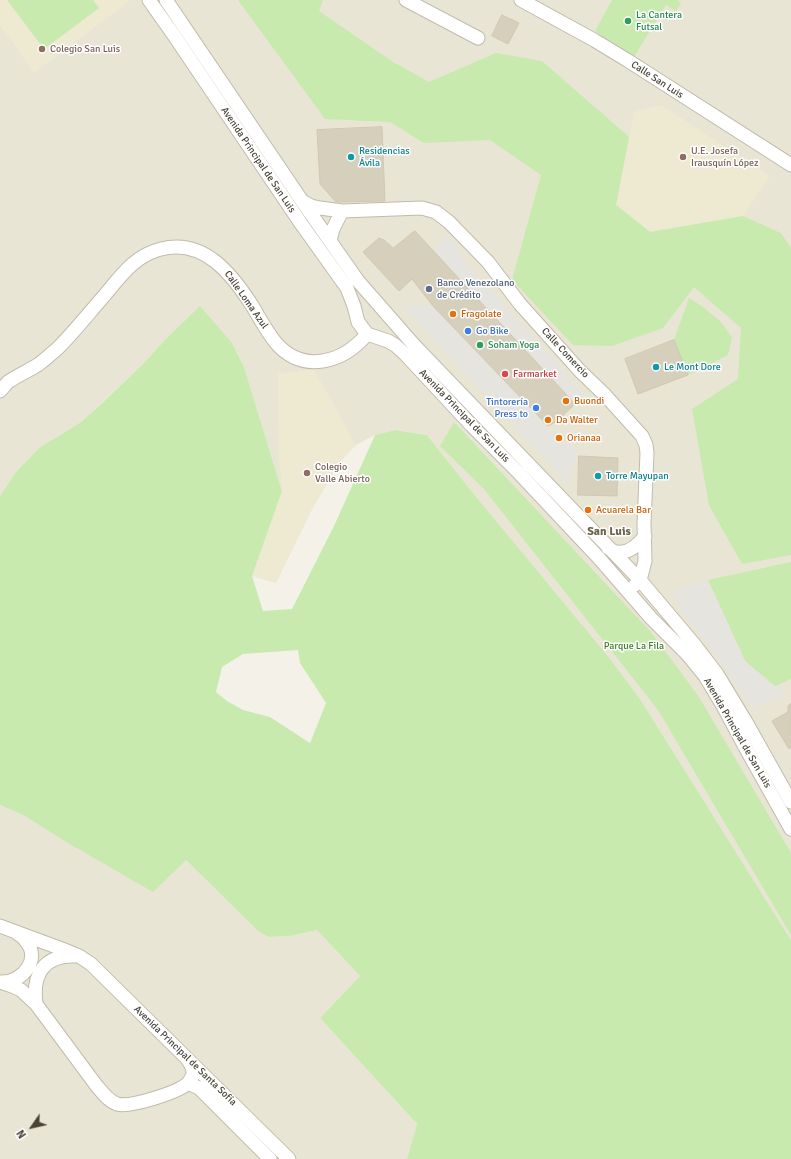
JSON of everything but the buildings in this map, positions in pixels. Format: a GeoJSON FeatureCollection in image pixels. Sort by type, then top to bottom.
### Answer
{"type":"FeatureCollection","features":[{"type":"Feature","properties":{"kind":"street","name":"Avenida Principal de San Luis"},"geometry":{"type":"LineString","coordinates":[[149,0],[174,34],[346,288],[352,301],[358,322],[370,336],[388,341],[405,354],[598,557],[658,625],[687,654],[705,676],[724,706],[791,829]]}},
{"type":"Feature","properties":{"kind":"street","name":"Avenida Principal de San Luis"},"geometry":{"type":"LineString","coordinates":[[166,0],[358,281],[389,317],[640,580],[670,615],[717,674],[791,802]]}},
{"type":"Feature","properties":{"kind":"street"},"geometry":{"type":"LineString","coordinates":[[406,0],[478,38]]}},
{"type":"Feature","properties":{"kind":"street","name":"Calle San Luis"},"geometry":{"type":"LineString","coordinates":[[521,0],[627,60],[791,165]]}},
{"type":"Feature","properties":{"kind":"street","name":"Calle Comercio"},"geometry":{"type":"LineString","coordinates":[[302,201],[311,206],[342,211],[422,208],[436,212],[449,222],[488,262],[520,304],[580,371],[605,395],[642,436],[646,445],[647,453],[645,561],[640,580]]}},
{"type":"Feature","properties":{"kind":"street"},"geometry":{"type":"LineString","coordinates":[[330,241],[333,229],[342,211]]}},
{"type":"Feature","properties":{"kind":"street","name":"Calle Loma Azul"},"geometry":{"type":"LineString","coordinates":[[0,391],[9,382],[40,363],[58,347],[136,260],[148,253],[174,246],[199,251],[222,267],[252,305],[275,342],[282,349],[300,359],[321,362],[332,359],[348,351],[370,336],[378,336],[386,331],[389,317]]}},
{"type":"Feature","properties":{"kind":"street"},"geometry":{"type":"LineString","coordinates":[[608,548],[616,552],[629,550],[637,546],[645,536]]}},
{"type":"Feature","properties":{"kind":"street"},"geometry":{"type":"LineString","coordinates":[[617,579],[626,585],[636,584],[640,580]]}},
{"type":"Feature","properties":{"kind":"street"},"geometry":{"type":"LineString","coordinates":[[658,625],[656,615],[658,613],[660,612],[670,615]]}},
{"type":"Feature","properties":{"kind":"street","name":"Avenida Principal de Santa Sofía"},"geometry":{"type":"LineString","coordinates":[[0,926],[79,956],[91,964],[288,1159]]}},
{"type":"Feature","properties":{"kind":"street"},"geometry":{"type":"LineString","coordinates":[[1,982],[15,980],[26,971],[30,963],[31,954],[28,944],[15,931]]}},
{"type":"Feature","properties":{"kind":"street"},"geometry":{"type":"LineString","coordinates":[[36,1004],[36,981],[45,965],[54,958],[79,956]]}},
{"type":"Feature","properties":{"kind":"street","name":"Avenida Principal de Santa Sofía"},"geometry":{"type":"LineString","coordinates":[[1,982],[21,990],[36,1004],[96,1085],[105,1095],[117,1104],[131,1104],[154,1098],[188,1083],[199,1088],[270,1159]]}},
{"type":"Feature","properties":{"kind":"street"},"geometry":{"type":"LineString","coordinates":[[186,1057],[192,1067],[193,1072],[188,1083]]}},
{"type":"Feature","properties":{"kind":"shaded area"},"geometry":{"type":"Polygon","coordinates":[[[0,0],[791,0],[791,940],[640,699],[427,435],[395,430],[375,435],[356,445],[339,463],[311,511],[276,583],[252,576],[282,491],[244,367],[232,343],[164,341],[142,365],[81,422],[39,448],[16,472],[0,496],[0,0]]]}},
{"type":"Feature","properties":{"kind":"shaded area","name":"Colegio San Luis"},"geometry":{"type":"Polygon","coordinates":[[[0,0],[131,0],[34,73],[0,25],[0,0]]]}},
{"type":"Feature","properties":{"kind":"shaded area","name":"U.E. Josefa Irausquín López"},"geometry":{"type":"Polygon","coordinates":[[[661,105],[770,176],[743,216],[650,232],[616,205],[634,112],[661,105]]]}},
{"type":"Feature","properties":{"kind":"shaded area"},"geometry":{"type":"Polygon","coordinates":[[[448,236],[465,262],[584,395],[575,404],[433,251],[448,236]]]}},
{"type":"Feature","properties":{"kind":"shaded area"},"geometry":{"type":"Polygon","coordinates":[[[404,306],[433,306],[548,426],[578,452],[566,485],[555,468],[404,306]]]}},
{"type":"Feature","properties":{"kind":"shaded area","name":"Colegio Valle Abierto"},"geometry":{"type":"Polygon","coordinates":[[[314,369],[356,445],[339,463],[311,511],[276,583],[252,576],[282,491],[279,457],[278,374],[314,369]]]}},
{"type":"Feature","properties":{"kind":"shaded area"},"geometry":{"type":"Polygon","coordinates":[[[708,580],[745,661],[785,695],[752,708],[721,662],[683,613],[673,590],[708,580]]]}},
{"type":"Feature","properties":{"kind":"shaded area"},"geometry":{"type":"Polygon","coordinates":[[[0,805],[25,816],[186,860],[258,931],[268,937],[290,936],[317,930],[360,976],[320,1018],[417,1124],[407,1159],[0,1159],[0,805]]]}},
{"type":"Feature","properties":{"kind":"green space"},"geometry":{"type":"Polygon","coordinates":[[[7,0],[93,0],[99,8],[44,49],[7,0]]]}},
{"type":"Feature","properties":{"kind":"green space"},"geometry":{"type":"Polygon","coordinates":[[[238,0],[323,0],[319,11],[393,62],[429,82],[496,53],[542,61],[629,137],[616,205],[650,232],[743,216],[781,233],[791,248],[791,555],[742,564],[709,505],[692,409],[738,379],[741,328],[694,287],[663,328],[612,346],[573,345],[512,280],[541,175],[490,140],[424,143],[390,122],[325,119],[238,0]]]}},
{"type":"Feature","properties":{"kind":"green space","name":"La Cantera Futsal"},"geometry":{"type":"Polygon","coordinates":[[[612,0],[677,0],[681,3],[676,11],[666,5],[634,57],[595,31],[612,0]]]}},
{"type":"Feature","properties":{"kind":"green space"},"geometry":{"type":"Polygon","coordinates":[[[689,298],[703,307],[722,323],[732,338],[728,355],[688,375],[674,340],[689,298]]]}},
{"type":"Feature","properties":{"kind":"green space"},"geometry":{"type":"Polygon","coordinates":[[[200,306],[232,343],[244,367],[282,491],[252,576],[263,611],[292,609],[334,526],[375,435],[395,430],[427,435],[610,659],[640,699],[791,940],[791,1159],[407,1159],[417,1124],[320,1018],[360,976],[317,930],[290,936],[268,937],[258,931],[186,860],[153,892],[68,843],[25,816],[0,805],[0,496],[16,472],[39,448],[81,422],[142,365],[200,306]],[[298,650],[243,654],[222,667],[216,692],[227,701],[243,710],[270,717],[310,743],[326,703],[300,663],[298,650]]]}},
{"type":"Feature","properties":{"kind":"green space","name":"Parque La Fila"},"geometry":{"type":"Polygon","coordinates":[[[454,422],[651,632],[699,697],[791,853],[791,935],[658,710],[484,489],[440,446],[454,422]]]}},
{"type":"Feature","properties":{"kind":"green space"},"geometry":{"type":"Polygon","coordinates":[[[791,562],[791,679],[775,686],[745,661],[708,580],[791,562]]]}},
{"type":"Feature","properties":{"kind":"place","name":"La Cantera Futsal"},"geometry":{"type":"Point","coordinates":[628,21]}},
{"type":"Feature","properties":{"kind":"place","name":"Colegio San Luis"},"geometry":{"type":"Point","coordinates":[42,49]}},
{"type":"Feature","properties":{"kind":"place","name":"Residencias Ávila"},"geometry":{"type":"Point","coordinates":[351,157]}},
{"type":"Feature","properties":{"kind":"place","name":"U.E. Josefa Irausquín López"},"geometry":{"type":"Point","coordinates":[683,157]}},
{"type":"Feature","properties":{"kind":"place","name":"Banco Venezolano de Crédito"},"geometry":{"type":"Point","coordinates":[429,289]}},
{"type":"Feature","properties":{"kind":"place","name":"Fragolate"},"geometry":{"type":"Point","coordinates":[453,314]}},
{"type":"Feature","properties":{"kind":"place","name":"Go Bike"},"geometry":{"type":"Point","coordinates":[468,331]}},
{"type":"Feature","properties":{"kind":"place","name":"Soham Yoga"},"geometry":{"type":"Point","coordinates":[480,345]}},
{"type":"Feature","properties":{"kind":"place","name":"Le Mont Dore"},"geometry":{"type":"Point","coordinates":[656,367]}},
{"type":"Feature","properties":{"kind":"place","name":"Farmarket"},"geometry":{"type":"Point","coordinates":[505,374]}},
{"type":"Feature","properties":{"kind":"place","name":"Buondi"},"geometry":{"type":"Point","coordinates":[566,401]}},
{"type":"Feature","properties":{"kind":"place","name":"Tintorería Press to"},"geometry":{"type":"Point","coordinates":[536,408]}},
{"type":"Feature","properties":{"kind":"place","name":"Da Walter"},"geometry":{"type":"Point","coordinates":[548,420]}},
{"type":"Feature","properties":{"kind":"place","name":"Orianaa"},"geometry":{"type":"Point","coordinates":[559,438]}},
{"type":"Feature","properties":{"kind":"place","name":"Colegio Valle Abierto"},"geometry":{"type":"Point","coordinates":[307,473]}},
{"type":"Feature","properties":{"kind":"place","name":"Torre Mayupan"},"geometry":{"type":"Point","coordinates":[598,476]}},
{"type":"Feature","properties":{"kind":"place","name":"Acuarela Bar"},"geometry":{"type":"Point","coordinates":[588,510]}},
{"type":"Feature","properties":{"kind":"district","name":"San Luis"},"geometry":{"type":"Point","coordinates":[609,532]}}]}
